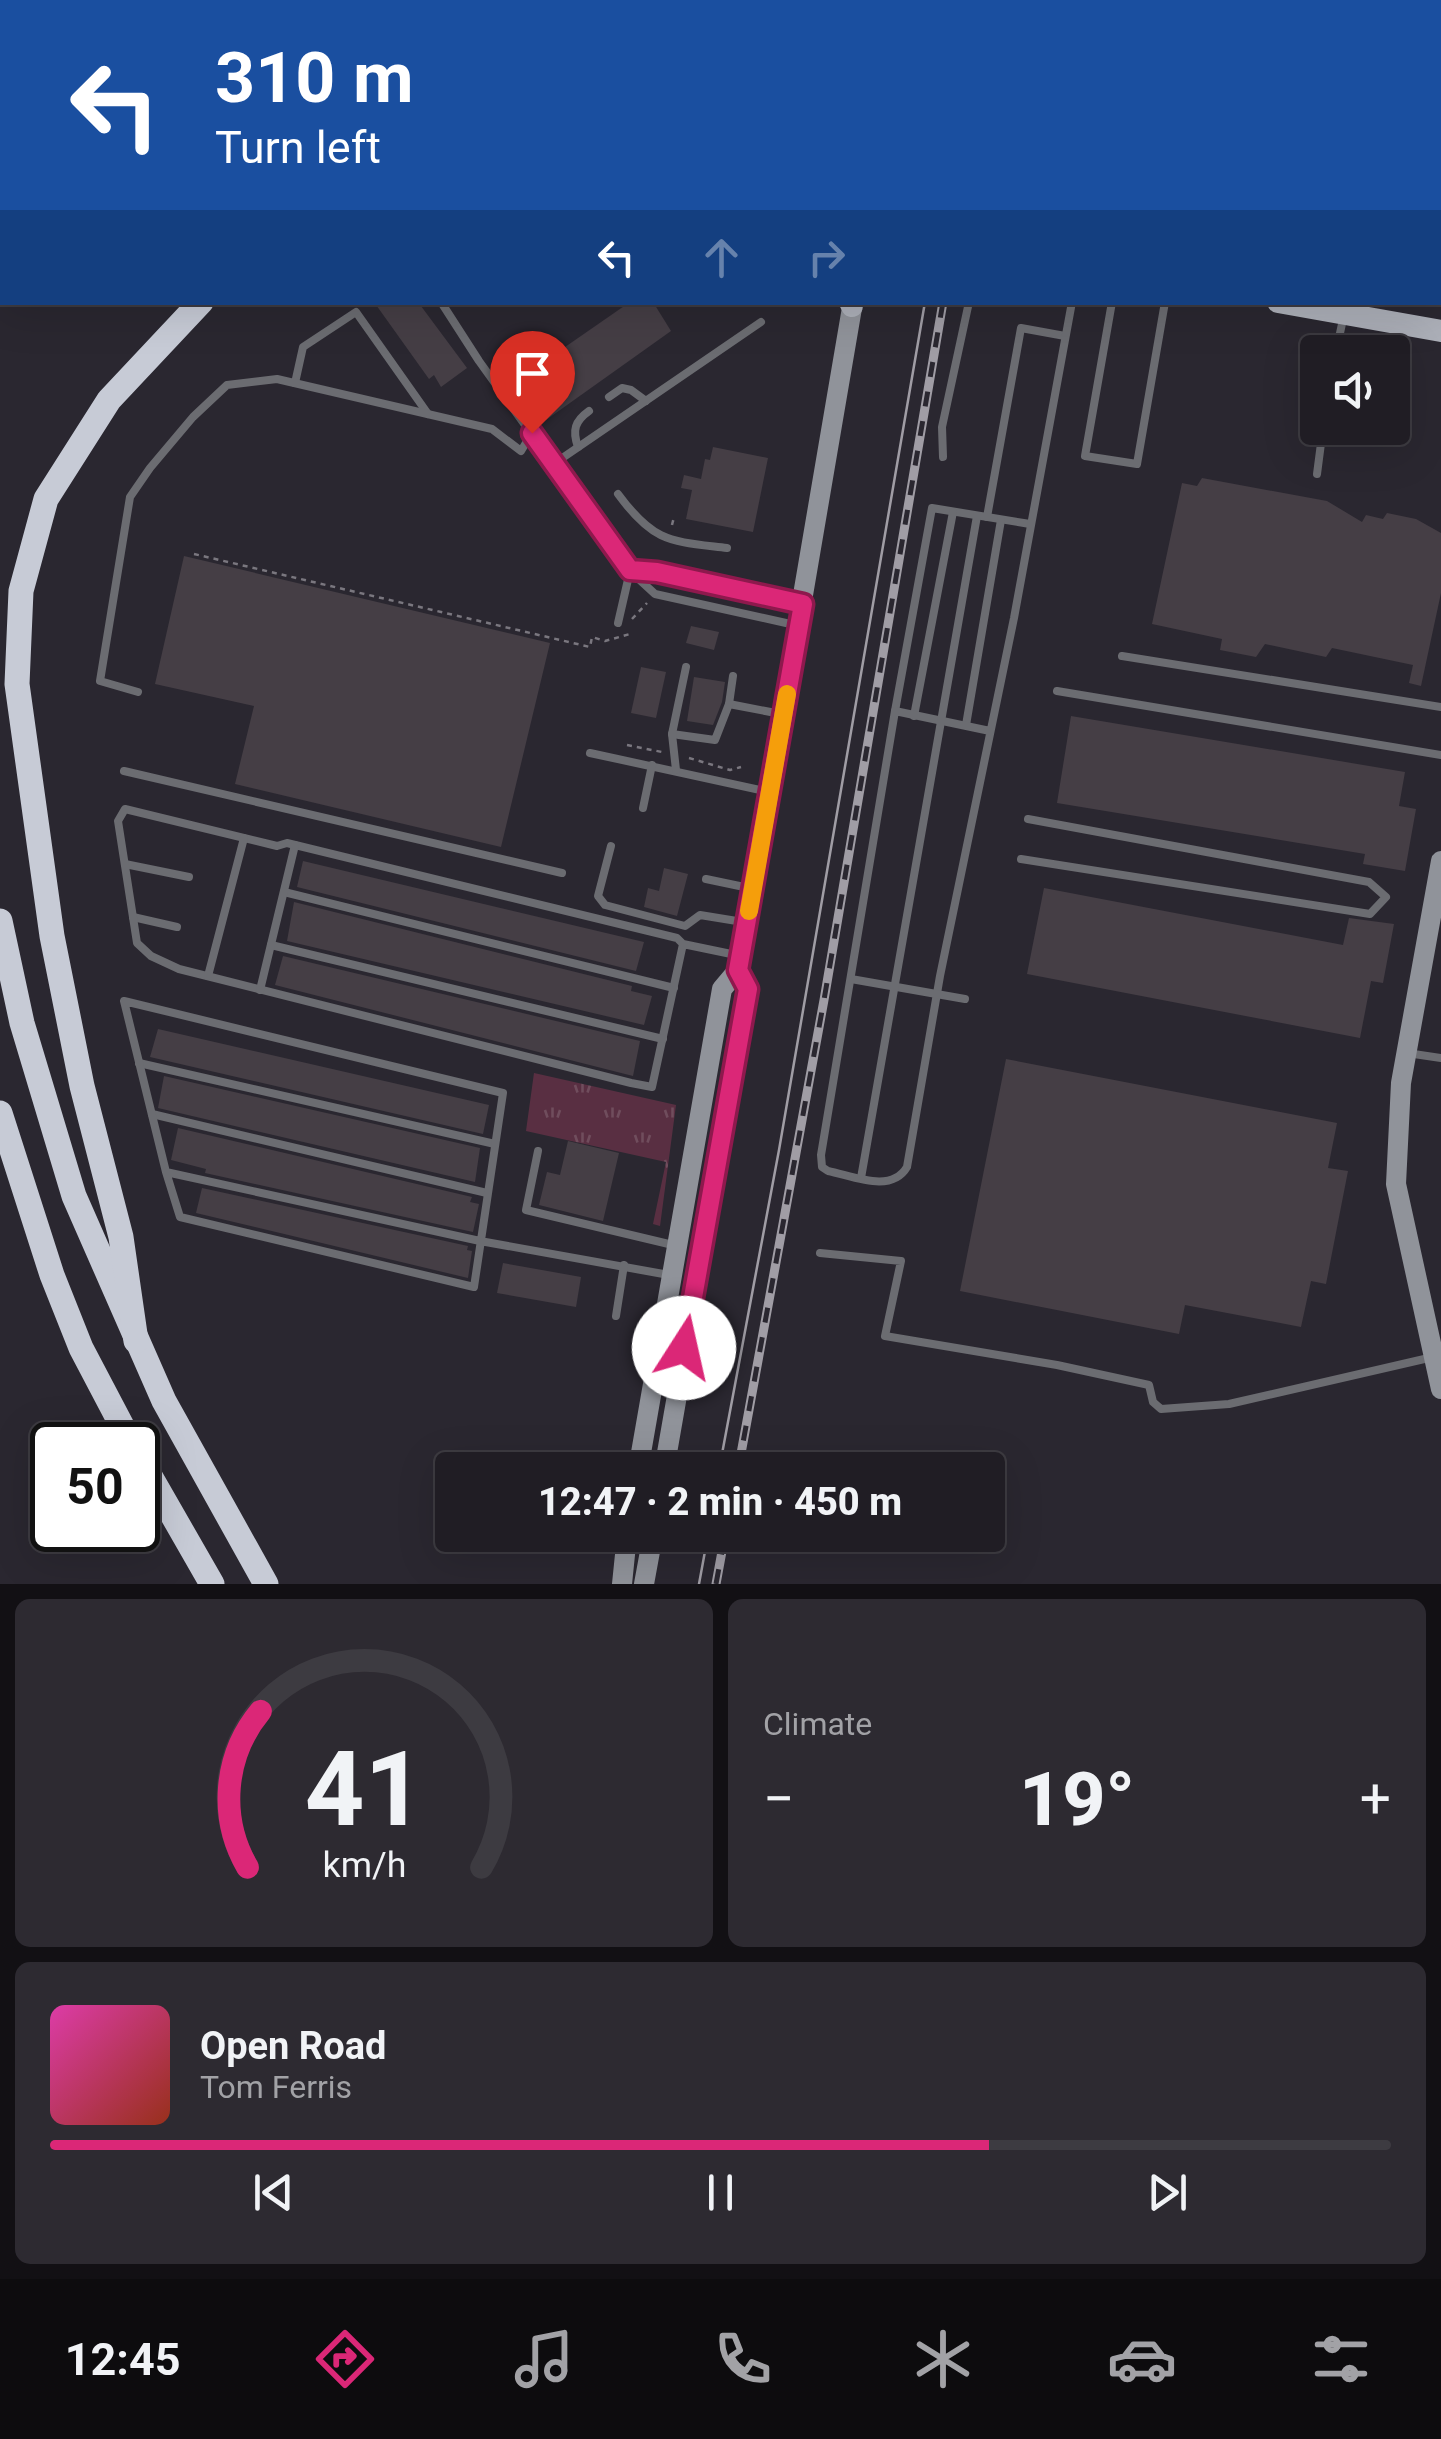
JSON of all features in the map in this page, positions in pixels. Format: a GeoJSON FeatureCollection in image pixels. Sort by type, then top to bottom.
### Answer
{"type":"FeatureCollection","features":[{"type":"Feature","properties":{"kind":"highway"},"geometry":{"type":"LineString","coordinates":[[136,1342],[121,1237],[82,1086],[52,936],[17,684],[21,590],[46,499],[109,400],[197,305]]}},
{"type":"Feature","properties":{"kind":"highway"},"geometry":{"type":"LineString","coordinates":[[0,921],[22,1023],[74,1196],[164,1400],[266,1584]]}},
{"type":"Feature","properties":{"kind":"highway"},"geometry":{"type":"LineString","coordinates":[[0,1113],[28,1204],[81,1348],[120,1422]]}},
{"type":"Feature","properties":{"kind":"highway"},"geometry":{"type":"LineString","coordinates":[[0,1158],[28,1204]]}},
{"type":"Feature","properties":{"kind":"highway"},"geometry":{"type":"LineString","coordinates":[[160,1493],[212,1584]]}},
{"type":"Feature","properties":{"kind":"main road"},"geometry":{"type":"LineString","coordinates":[[642,1452],[676,1282],[686,1259],[676,1246],[722,989],[739,963],[747,923],[852,305]]}},
{"type":"Feature","properties":{"kind":"main road"},"geometry":{"type":"LineString","coordinates":[[1294,305],[1441,331]]}},
{"type":"Feature","properties":{"kind":"main road"},"geometry":{"type":"LineString","coordinates":[[1441,860],[1402,1083],[1396,1184],[1441,1389]]}},
{"type":"Feature","properties":{"kind":"main road"},"geometry":{"type":"LineString","coordinates":[[667,1452],[748,989],[739,963]]}},
{"type":"Feature","properties":{"kind":"main road"},"geometry":{"type":"LineString","coordinates":[[676,1282],[676,1325],[684,1348]]}},
{"type":"Feature","properties":{"kind":"main road"},"geometry":{"type":"LineString","coordinates":[[622,1584],[625,1552]]}},
{"type":"Feature","properties":{"kind":"main road"},"geometry":{"type":"LineString","coordinates":[[644,1584],[650,1552]]}},
{"type":"Feature","properties":{"kind":"lane"},"geometry":{"type":"LineString","coordinates":[[443,305],[630,570],[656,594],[799,626]]}},
{"type":"Feature","properties":{"kind":"lane"},"geometry":{"type":"LineString","coordinates":[[943,457],[942,427],[968,305]]}},
{"type":"Feature","properties":{"kind":"lane"},"geometry":{"type":"LineString","coordinates":[[1030,524],[932,508],[820,1154],[822,1167],[828,1170],[892,1182],[907,1167],[937,994],[990,731],[1030,524],[1065,336],[1071,305]]}},
{"type":"Feature","properties":{"kind":"lane"},"geometry":{"type":"LineString","coordinates":[[1111,305],[1085,456],[1137,464],[1164,305]]}},
{"type":"Feature","properties":{"kind":"lane"},"geometry":{"type":"LineString","coordinates":[[295,383],[303,347],[356,312],[428,414]]}},
{"type":"Feature","properties":{"kind":"lane"},"geometry":{"type":"LineString","coordinates":[[1340,335],[1344,314]]}},
{"type":"Feature","properties":{"kind":"lane"},"geometry":{"type":"LineString","coordinates":[[555,463],[761,322]]}},
{"type":"Feature","properties":{"kind":"lane"},"geometry":{"type":"LineString","coordinates":[[861,1178],[940,720],[1021,328],[1065,336]]}},
{"type":"Feature","properties":{"kind":"lane"},"geometry":{"type":"LineString","coordinates":[[138,692],[100,681],[130,497],[194,417],[227,385],[277,379],[295,383],[492,429],[521,451],[532,433]]}},
{"type":"Feature","properties":{"kind":"lane"},"geometry":{"type":"LineString","coordinates":[[609,397],[622,388],[646,400]]}},
{"type":"Feature","properties":{"kind":"lane"},"geometry":{"type":"LineString","coordinates":[[578,447],[574,428],[577,420],[589,411]]}},
{"type":"Feature","properties":{"kind":"lane"},"geometry":{"type":"LineString","coordinates":[[1317,474],[1321,445]]}},
{"type":"Feature","properties":{"kind":"lane"},"geometry":{"type":"LineString","coordinates":[[618,494],[640,524],[670,541],[727,548]]}},
{"type":"Feature","properties":{"kind":"lane"},"geometry":{"type":"LineString","coordinates":[[914,716],[953,512]]}},
{"type":"Feature","properties":{"kind":"lane"},"geometry":{"type":"LineString","coordinates":[[966,725],[1002,520]]}},
{"type":"Feature","properties":{"kind":"lane"},"geometry":{"type":"LineString","coordinates":[[630,570],[657,572],[803,604]]}},
{"type":"Feature","properties":{"kind":"lane"},"geometry":{"type":"LineString","coordinates":[[618,622],[630,570]]}},
{"type":"Feature","properties":{"kind":"lane"},"geometry":{"type":"LineString","coordinates":[[1122,656],[1441,707]]}},
{"type":"Feature","properties":{"kind":"lane"},"geometry":{"type":"LineString","coordinates":[[676,770],[672,734],[686,667]]}},
{"type":"Feature","properties":{"kind":"lane"},"geometry":{"type":"LineString","coordinates":[[672,734],[714,740],[729,704],[733,676]]}},
{"type":"Feature","properties":{"kind":"lane"},"geometry":{"type":"LineString","coordinates":[[1056,691],[1441,756]]}},
{"type":"Feature","properties":{"kind":"lane"},"geometry":{"type":"LineString","coordinates":[[729,704],[783,715]]}},
{"type":"Feature","properties":{"kind":"lane"},"geometry":{"type":"LineString","coordinates":[[895,711],[990,731]]}},
{"type":"Feature","properties":{"kind":"lane"},"geometry":{"type":"LineString","coordinates":[[590,752],[770,792]]}},
{"type":"Feature","properties":{"kind":"lane"},"geometry":{"type":"LineString","coordinates":[[643,808],[652,765]]}},
{"type":"Feature","properties":{"kind":"lane"},"geometry":{"type":"LineString","coordinates":[[124,771],[562,873]]}},
{"type":"Feature","properties":{"kind":"lane"},"geometry":{"type":"LineString","coordinates":[[684,944],[652,1087],[260,990],[151,956],[136,944],[118,822],[125,810],[277,846],[296,845],[677,938],[739,963]]}},
{"type":"Feature","properties":{"kind":"lane"},"geometry":{"type":"LineString","coordinates":[[1021,859],[1370,914],[1386,897],[1369,882],[1028,818]]}},
{"type":"Feature","properties":{"kind":"lane"},"geometry":{"type":"LineString","coordinates":[[208,976],[244,838]]}},
{"type":"Feature","properties":{"kind":"lane"},"geometry":{"type":"LineString","coordinates":[[260,990],[296,845]]}},
{"type":"Feature","properties":{"kind":"lane"},"geometry":{"type":"LineString","coordinates":[[610,846],[598,896],[601,902],[685,926],[700,916],[747,923]]}},
{"type":"Feature","properties":{"kind":"lane"},"geometry":{"type":"LineString","coordinates":[[124,864],[188,877]]}},
{"type":"Feature","properties":{"kind":"lane"},"geometry":{"type":"LineString","coordinates":[[706,879],[753,889]]}},
{"type":"Feature","properties":{"kind":"lane"},"geometry":{"type":"LineString","coordinates":[[284,892],[674,988]]}},
{"type":"Feature","properties":{"kind":"lane"},"geometry":{"type":"LineString","coordinates":[[133,917],[177,927]]}},
{"type":"Feature","properties":{"kind":"lane"},"geometry":{"type":"LineString","coordinates":[[271,945],[663,1040]]}},
{"type":"Feature","properties":{"kind":"lane"},"geometry":{"type":"LineString","coordinates":[[851,979],[965,999]]}},
{"type":"Feature","properties":{"kind":"lane"},"geometry":{"type":"LineString","coordinates":[[124,1001],[503,1093],[474,1287],[180,1217],[152,1114],[124,1001]]}},
{"type":"Feature","properties":{"kind":"lane"},"geometry":{"type":"LineString","coordinates":[[1407,1053],[1441,1058]]}},
{"type":"Feature","properties":{"kind":"lane"},"geometry":{"type":"LineString","coordinates":[[139,1063],[495,1144]]}},
{"type":"Feature","properties":{"kind":"lane"},"geometry":{"type":"LineString","coordinates":[[152,1114],[488,1193]]}},
{"type":"Feature","properties":{"kind":"lane"},"geometry":{"type":"LineString","coordinates":[[538,1152],[526,1210],[676,1246]]}},
{"type":"Feature","properties":{"kind":"lane"},"geometry":{"type":"LineString","coordinates":[[166,1172],[480,1242],[624,1265],[676,1282]]}},
{"type":"Feature","properties":{"kind":"lane"},"geometry":{"type":"LineString","coordinates":[[820,1253],[901,1261],[885,1336],[1149,1385],[1153,1402],[1161,1409],[1229,1404],[1433,1357]]}},
{"type":"Feature","properties":{"kind":"lane"},"geometry":{"type":"LineString","coordinates":[[616,1316],[624,1265]]}},
{"type":"Feature","properties":{"kind":"path"},"geometry":{"type":"LineString","coordinates":[[194,554],[590,647],[592,637],[605,641],[630,634],[628,628],[634,615],[647,603]]}},
{"type":"Feature","properties":{"kind":"green space"},"geometry":{"type":"Polygon","coordinates":[[[534,1073],[676,1105],[660,1226],[653,1224],[666,1162],[526,1131],[534,1073]]]}},
{"type":"Feature","properties":{"kind":"building"},"geometry":{"type":"Polygon","coordinates":[[[376,305],[420,305],[467,368],[441,387],[434,375],[429,379],[376,305]]]}},
{"type":"Feature","properties":{"kind":"building"},"geometry":{"type":"Polygon","coordinates":[[[626,305],[655,305],[671,331],[546,420],[516,381],[626,305]]]}},
{"type":"Feature","properties":{"kind":"building"},"geometry":{"type":"Polygon","coordinates":[[[713,447],[768,458],[753,532],[686,519],[692,490],[681,488],[684,475],[701,479],[705,459],[710,460],[713,447]]]}},
{"type":"Feature","properties":{"kind":"building"},"geometry":{"type":"Polygon","coordinates":[[[1202,478],[1327,501],[1362,522],[1366,515],[1383,519],[1387,513],[1416,519],[1441,533],[1441,593],[1421,686],[1409,683],[1413,665],[1332,648],[1326,657],[1265,644],[1256,657],[1220,650],[1222,639],[1152,624],[1182,483],[1197,486],[1202,478]]]}},
{"type":"Feature","properties":{"kind":"building"},"geometry":{"type":"Polygon","coordinates":[[[184,556],[550,643],[501,847],[235,784],[254,706],[155,684],[184,556]]]}},
{"type":"Feature","properties":{"kind":"building"},"geometry":{"type":"Polygon","coordinates":[[[691,626],[719,632],[714,650],[686,643],[691,626]]]}},
{"type":"Feature","properties":{"kind":"building"},"geometry":{"type":"Polygon","coordinates":[[[641,667],[666,672],[656,718],[631,713],[641,667]]]}},
{"type":"Feature","properties":{"kind":"building"},"geometry":{"type":"Polygon","coordinates":[[[694,677],[725,682],[713,725],[687,721],[694,677]]]}},
{"type":"Feature","properties":{"kind":"building"},"geometry":{"type":"Polygon","coordinates":[[[1071,716],[1405,772],[1399,806],[1416,809],[1405,871],[1363,864],[1365,854],[1057,803],[1071,716]]]}},
{"type":"Feature","properties":{"kind":"building"},"geometry":{"type":"Polygon","coordinates":[[[303,861],[644,942],[636,971],[297,887],[303,861]]]}},
{"type":"Feature","properties":{"kind":"building"},"geometry":{"type":"Polygon","coordinates":[[[664,868],[688,874],[677,916],[644,907],[648,888],[659,891],[664,868]]]}},
{"type":"Feature","properties":{"kind":"building"},"geometry":{"type":"Polygon","coordinates":[[[1044,888],[1343,945],[1349,918],[1394,924],[1383,983],[1371,981],[1360,1038],[1027,974],[1044,888]]]}},
{"type":"Feature","properties":{"kind":"building"},"geometry":{"type":"Polygon","coordinates":[[[294,902],[632,986],[631,991],[652,996],[644,1025],[287,941],[294,902]]]}},
{"type":"Feature","properties":{"kind":"building"},"geometry":{"type":"Polygon","coordinates":[[[283,956],[640,1041],[633,1076],[275,985],[283,956]]]}},
{"type":"Feature","properties":{"kind":"building"},"geometry":{"type":"Polygon","coordinates":[[[158,1029],[489,1105],[483,1134],[150,1057],[158,1029]]]}},
{"type":"Feature","properties":{"kind":"building"},"geometry":{"type":"Polygon","coordinates":[[[1006,1059],[1337,1123],[1328,1168],[1348,1171],[1326,1284],[1311,1281],[1301,1327],[1185,1305],[1179,1334],[960,1291],[1006,1059]]]}},
{"type":"Feature","properties":{"kind":"building"},"geometry":{"type":"Polygon","coordinates":[[[164,1076],[480,1148],[475,1182],[158,1108],[164,1076]]]}},
{"type":"Feature","properties":{"kind":"building"},"geometry":{"type":"Polygon","coordinates":[[[178,1128],[472,1197],[470,1202],[479,1204],[473,1232],[205,1173],[206,1169],[171,1160],[178,1128]]]}},
{"type":"Feature","properties":{"kind":"building"},"geometry":{"type":"Polygon","coordinates":[[[568,1141],[619,1153],[603,1221],[539,1205],[547,1172],[560,1175],[568,1141]]]}},
{"type":"Feature","properties":{"kind":"building"},"geometry":{"type":"Polygon","coordinates":[[[202,1188],[468,1246],[467,1250],[472,1251],[468,1278],[196,1213],[202,1188]]]}},
{"type":"Feature","properties":{"kind":"building"},"geometry":{"type":"Polygon","coordinates":[[[503,1263],[581,1277],[576,1307],[497,1293],[503,1263]]]}},
{"type":"Feature","properties":{"kind":"tram line"},"geometry":{"type":"LineString","coordinates":[[722,1452],[779,1150],[924,305]]}},
{"type":"Feature","properties":{"kind":"tram line"},"geometry":{"type":"LineString","coordinates":[[699,1584],[705,1552]]}},
{"type":"Feature","properties":{"kind":"railway"},"geometry":{"type":"LineString","coordinates":[[741,1452],[824,1000],[942,305]]}},
{"type":"Feature","properties":{"kind":"railway"},"geometry":{"type":"LineString","coordinates":[[716,1584],[722,1552]]}},
{"type":"Feature","properties":{"kind":"slow traffic"},"geometry":{"type":"LineString","coordinates":[[749,911],[787,694]]}},
{"type":"Feature","properties":{"kind":"route"},"geometry":{"type":"LineString","coordinates":[[532,433],[630,570],[657,572],[803,604],[738,970],[748,989],[684,1348]]}}]}
